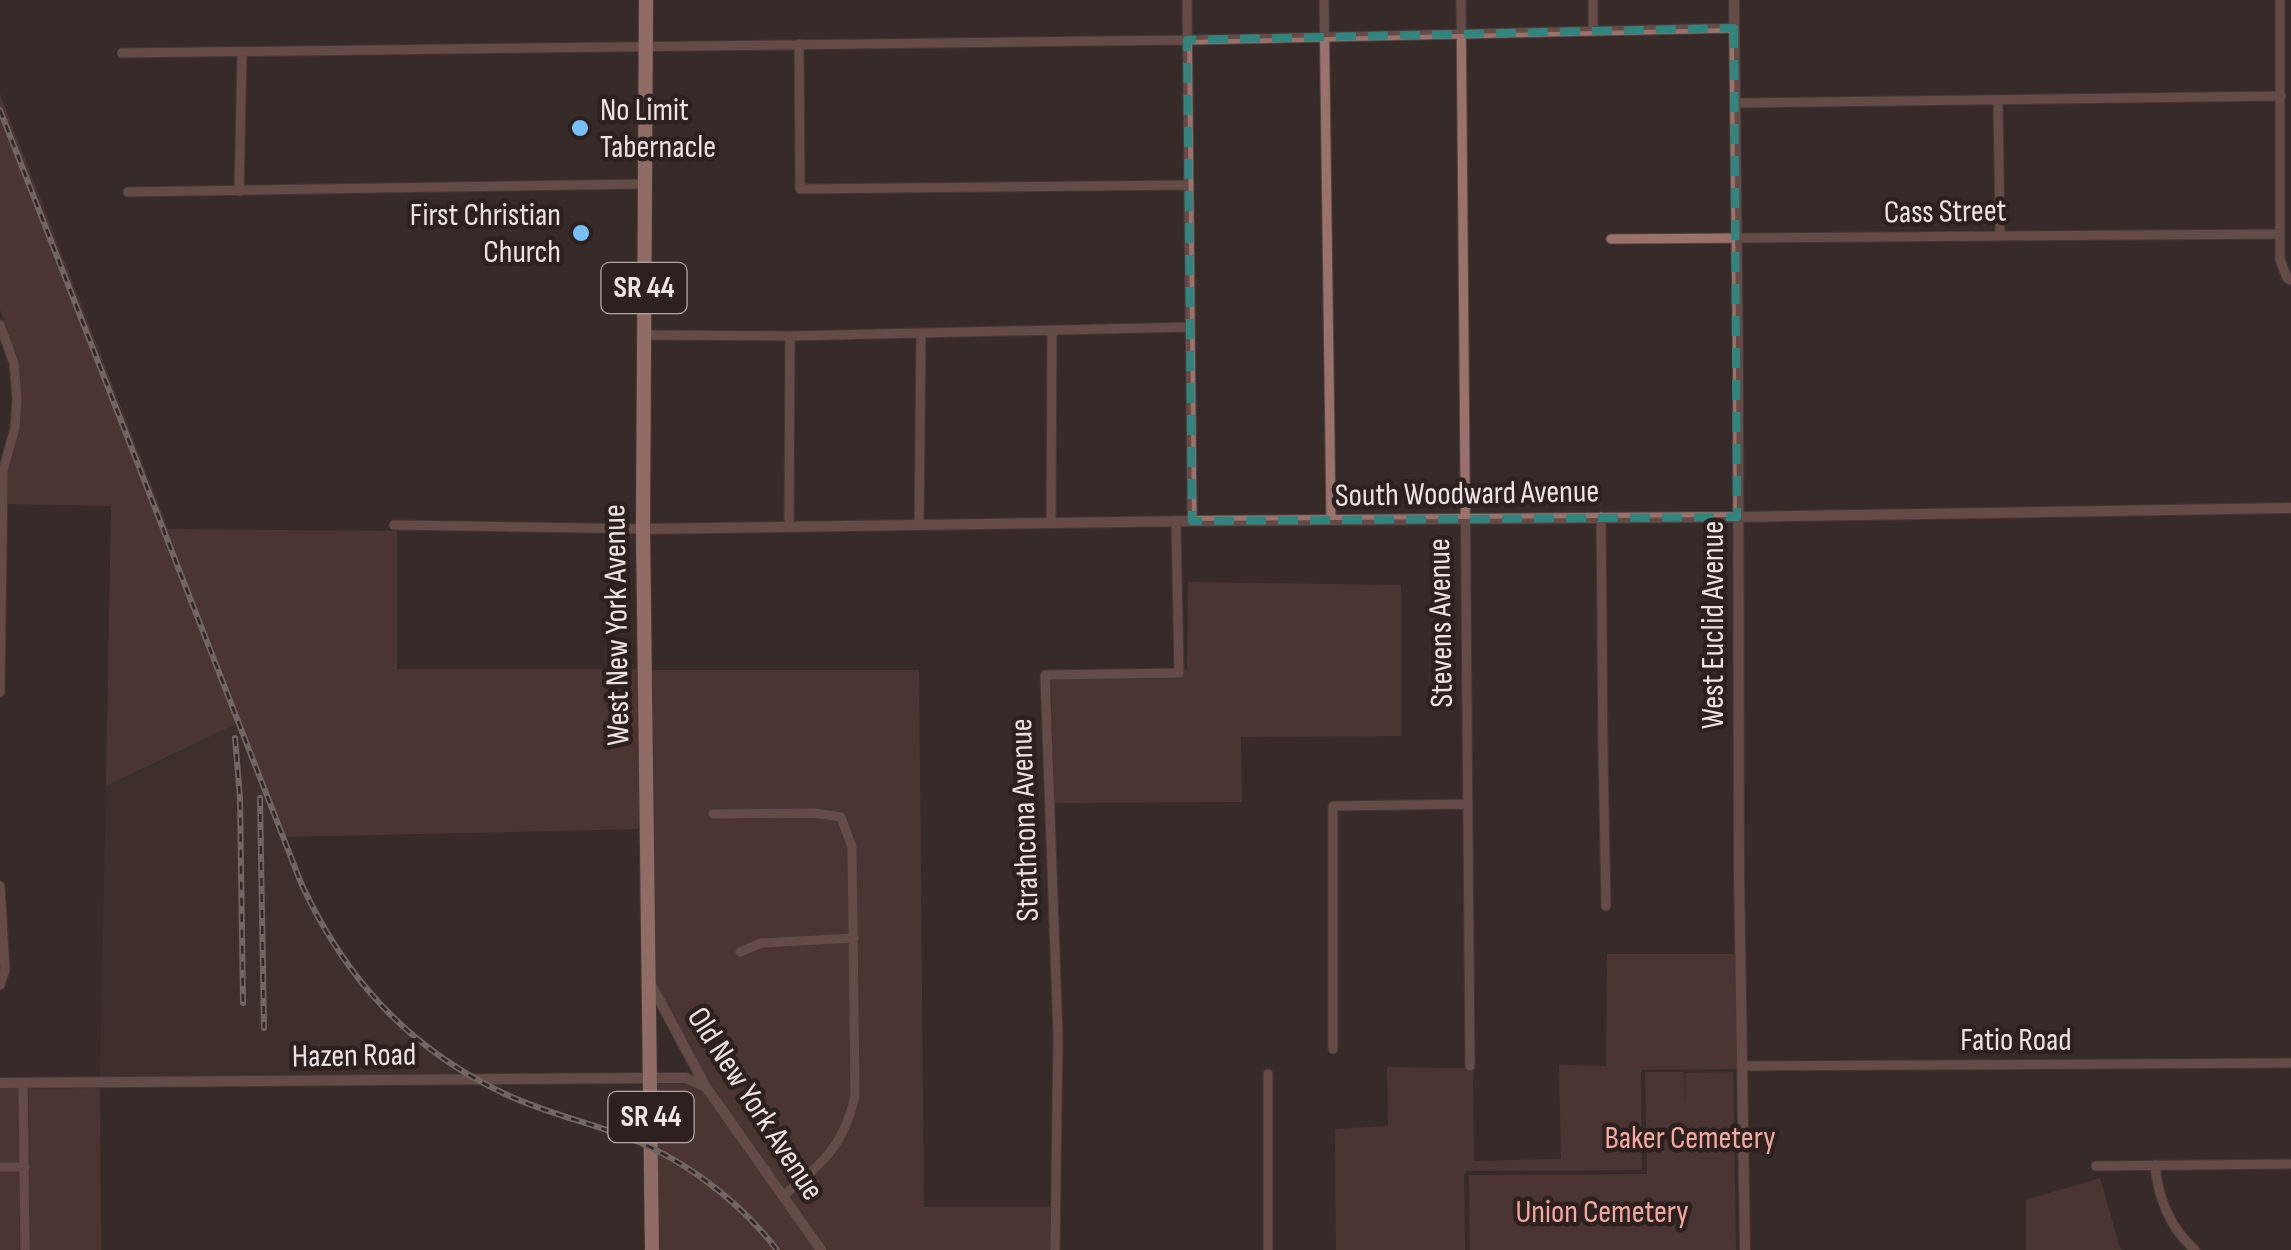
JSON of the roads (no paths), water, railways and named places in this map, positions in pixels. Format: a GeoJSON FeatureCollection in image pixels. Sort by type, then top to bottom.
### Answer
{"type":"FeatureCollection","features":[{"type":"Feature","properties":{"kind":"main road","name":"West New York Avenue"},"geometry":{"type":"LineString","coordinates":[[646,0],[643,528],[652,1250]]}},
{"type":"Feature","properties":{"kind":"street"},"geometry":{"type":"LineString","coordinates":[[1187,0],[1192,521]]}},
{"type":"Feature","properties":{"kind":"street"},"geometry":{"type":"LineString","coordinates":[[1324,0],[1331,520]]}},
{"type":"Feature","properties":{"kind":"street","name":"Stevens Avenue"},"geometry":{"type":"LineString","coordinates":[[1461,0],[1470,1066]]}},
{"type":"Feature","properties":{"kind":"street"},"geometry":{"type":"LineString","coordinates":[[1593,0],[1593,30]]}},
{"type":"Feature","properties":{"kind":"street","name":"West Euclid Avenue"},"geometry":{"type":"LineString","coordinates":[[1734,0],[1745,1250]]}},
{"type":"Feature","properties":{"kind":"street"},"geometry":{"type":"LineString","coordinates":[[2280,0],[2280,259],[2289,279]]}},
{"type":"Feature","properties":{"kind":"street"},"geometry":{"type":"LineString","coordinates":[[122,53],[1187,40],[1734,28]]}},
{"type":"Feature","properties":{"kind":"street"},"geometry":{"type":"LineString","coordinates":[[799,44],[800,189],[1188,185]]}},
{"type":"Feature","properties":{"kind":"street"},"geometry":{"type":"LineString","coordinates":[[239,191],[242,53]]}},
{"type":"Feature","properties":{"kind":"street"},"geometry":{"type":"LineString","coordinates":[[1736,103],[2281,96]]}},
{"type":"Feature","properties":{"kind":"street"},"geometry":{"type":"LineString","coordinates":[[1998,100],[2000,236]]}},
{"type":"Feature","properties":{"kind":"street"},"geometry":{"type":"LineString","coordinates":[[128,192],[645,184]]}},
{"type":"Feature","properties":{"kind":"street","name":"Cass Street"},"geometry":{"type":"LineString","coordinates":[[1612,239],[2280,234]]}},
{"type":"Feature","properties":{"kind":"street"},"geometry":{"type":"LineString","coordinates":[[0,324],[14,363],[17,399],[15,428],[2,471],[0,692]]}},
{"type":"Feature","properties":{"kind":"street"},"geometry":{"type":"LineString","coordinates":[[644,335],[1190,328]]}},
{"type":"Feature","properties":{"kind":"street"},"geometry":{"type":"LineString","coordinates":[[1051,523],[1052,331]]}},
{"type":"Feature","properties":{"kind":"street"},"geometry":{"type":"LineString","coordinates":[[919,525],[921,334]]}},
{"type":"Feature","properties":{"kind":"street"},"geometry":{"type":"LineString","coordinates":[[789,526],[790,336]]}},
{"type":"Feature","properties":{"kind":"street","name":"South Woodward Avenue"},"geometry":{"type":"LineString","coordinates":[[643,528],[2291,508]]}},
{"type":"Feature","properties":{"kind":"street"},"geometry":{"type":"LineString","coordinates":[[1601,518],[1606,906]]}},
{"type":"Feature","properties":{"kind":"street","name":"Strathcona Avenue"},"geometry":{"type":"LineString","coordinates":[[1055,1250],[1058,1036],[1044,674],[1179,673],[1176,521]]}},
{"type":"Feature","properties":{"kind":"street"},"geometry":{"type":"LineString","coordinates":[[394,524],[643,528]]}},
{"type":"Feature","properties":{"kind":"street"},"geometry":{"type":"LineString","coordinates":[[1333,1049],[1333,806],[1468,804]]}},
{"type":"Feature","properties":{"kind":"street"},"geometry":{"type":"LineString","coordinates":[[713,814],[841,817],[852,848],[855,1096],[850,1120],[826,1160],[783,1196]]}},
{"type":"Feature","properties":{"kind":"street"},"geometry":{"type":"LineString","coordinates":[[0,886],[5,942],[5,970],[0,985]]}},
{"type":"Feature","properties":{"kind":"street"},"geometry":{"type":"LineString","coordinates":[[740,952],[760,942],[854,938]]}},
{"type":"Feature","properties":{"kind":"street","name":"Old New York Avenue"},"geometry":{"type":"LineString","coordinates":[[650,984],[706,1087],[821,1250]]}},
{"type":"Feature","properties":{"kind":"street","name":"Fatio Road"},"geometry":{"type":"LineString","coordinates":[[1741,1066],[2291,1063]]}},
{"type":"Feature","properties":{"kind":"street"},"geometry":{"type":"LineString","coordinates":[[1268,1074],[1268,1250]]}},
{"type":"Feature","properties":{"kind":"street","name":"Hazen Road"},"geometry":{"type":"LineString","coordinates":[[0,1083],[686,1078],[706,1087]]}},
{"type":"Feature","properties":{"kind":"street"},"geometry":{"type":"LineString","coordinates":[[23,1084],[25,1250]]}},
{"type":"Feature","properties":{"kind":"street"},"geometry":{"type":"LineString","coordinates":[[2096,1166],[2291,1164]]}},
{"type":"Feature","properties":{"kind":"street"},"geometry":{"type":"LineString","coordinates":[[2155,1166],[2161,1200],[2172,1223],[2194,1250]]}},
{"type":"Feature","properties":{"kind":"street"},"geometry":{"type":"LineString","coordinates":[[0,1167],[24,1167]]}},
{"type":"Feature","properties":{"kind":"railway"},"geometry":{"type":"LineString","coordinates":[[0,110],[301,883],[338,949],[382,1006],[437,1054],[517,1099],[641,1143],[685,1166],[726,1196],[777,1250]]}},
{"type":"Feature","properties":{"kind":"railway"},"geometry":{"type":"LineString","coordinates":[[235,738],[240,798],[243,1003]]}},
{"type":"Feature","properties":{"kind":"railway"},"geometry":{"type":"LineString","coordinates":[[260,798],[264,1028]]}},
{"type":"Feature","properties":{"kind":"place","name":"No Limit Tabernacle"},"geometry":{"type":"Point","coordinates":[580,128]}},
{"type":"Feature","properties":{"kind":"place","name":"First Christian Church"},"geometry":{"type":"Point","coordinates":[581,233]}},
{"type":"Feature","properties":{"kind":"park label","name":"Baker Cemetery"},"geometry":{"type":"Point","coordinates":[1690,1138]}},
{"type":"Feature","properties":{"kind":"park label","name":"Union Cemetery"},"geometry":{"type":"Point","coordinates":[1602,1212]}}]}
